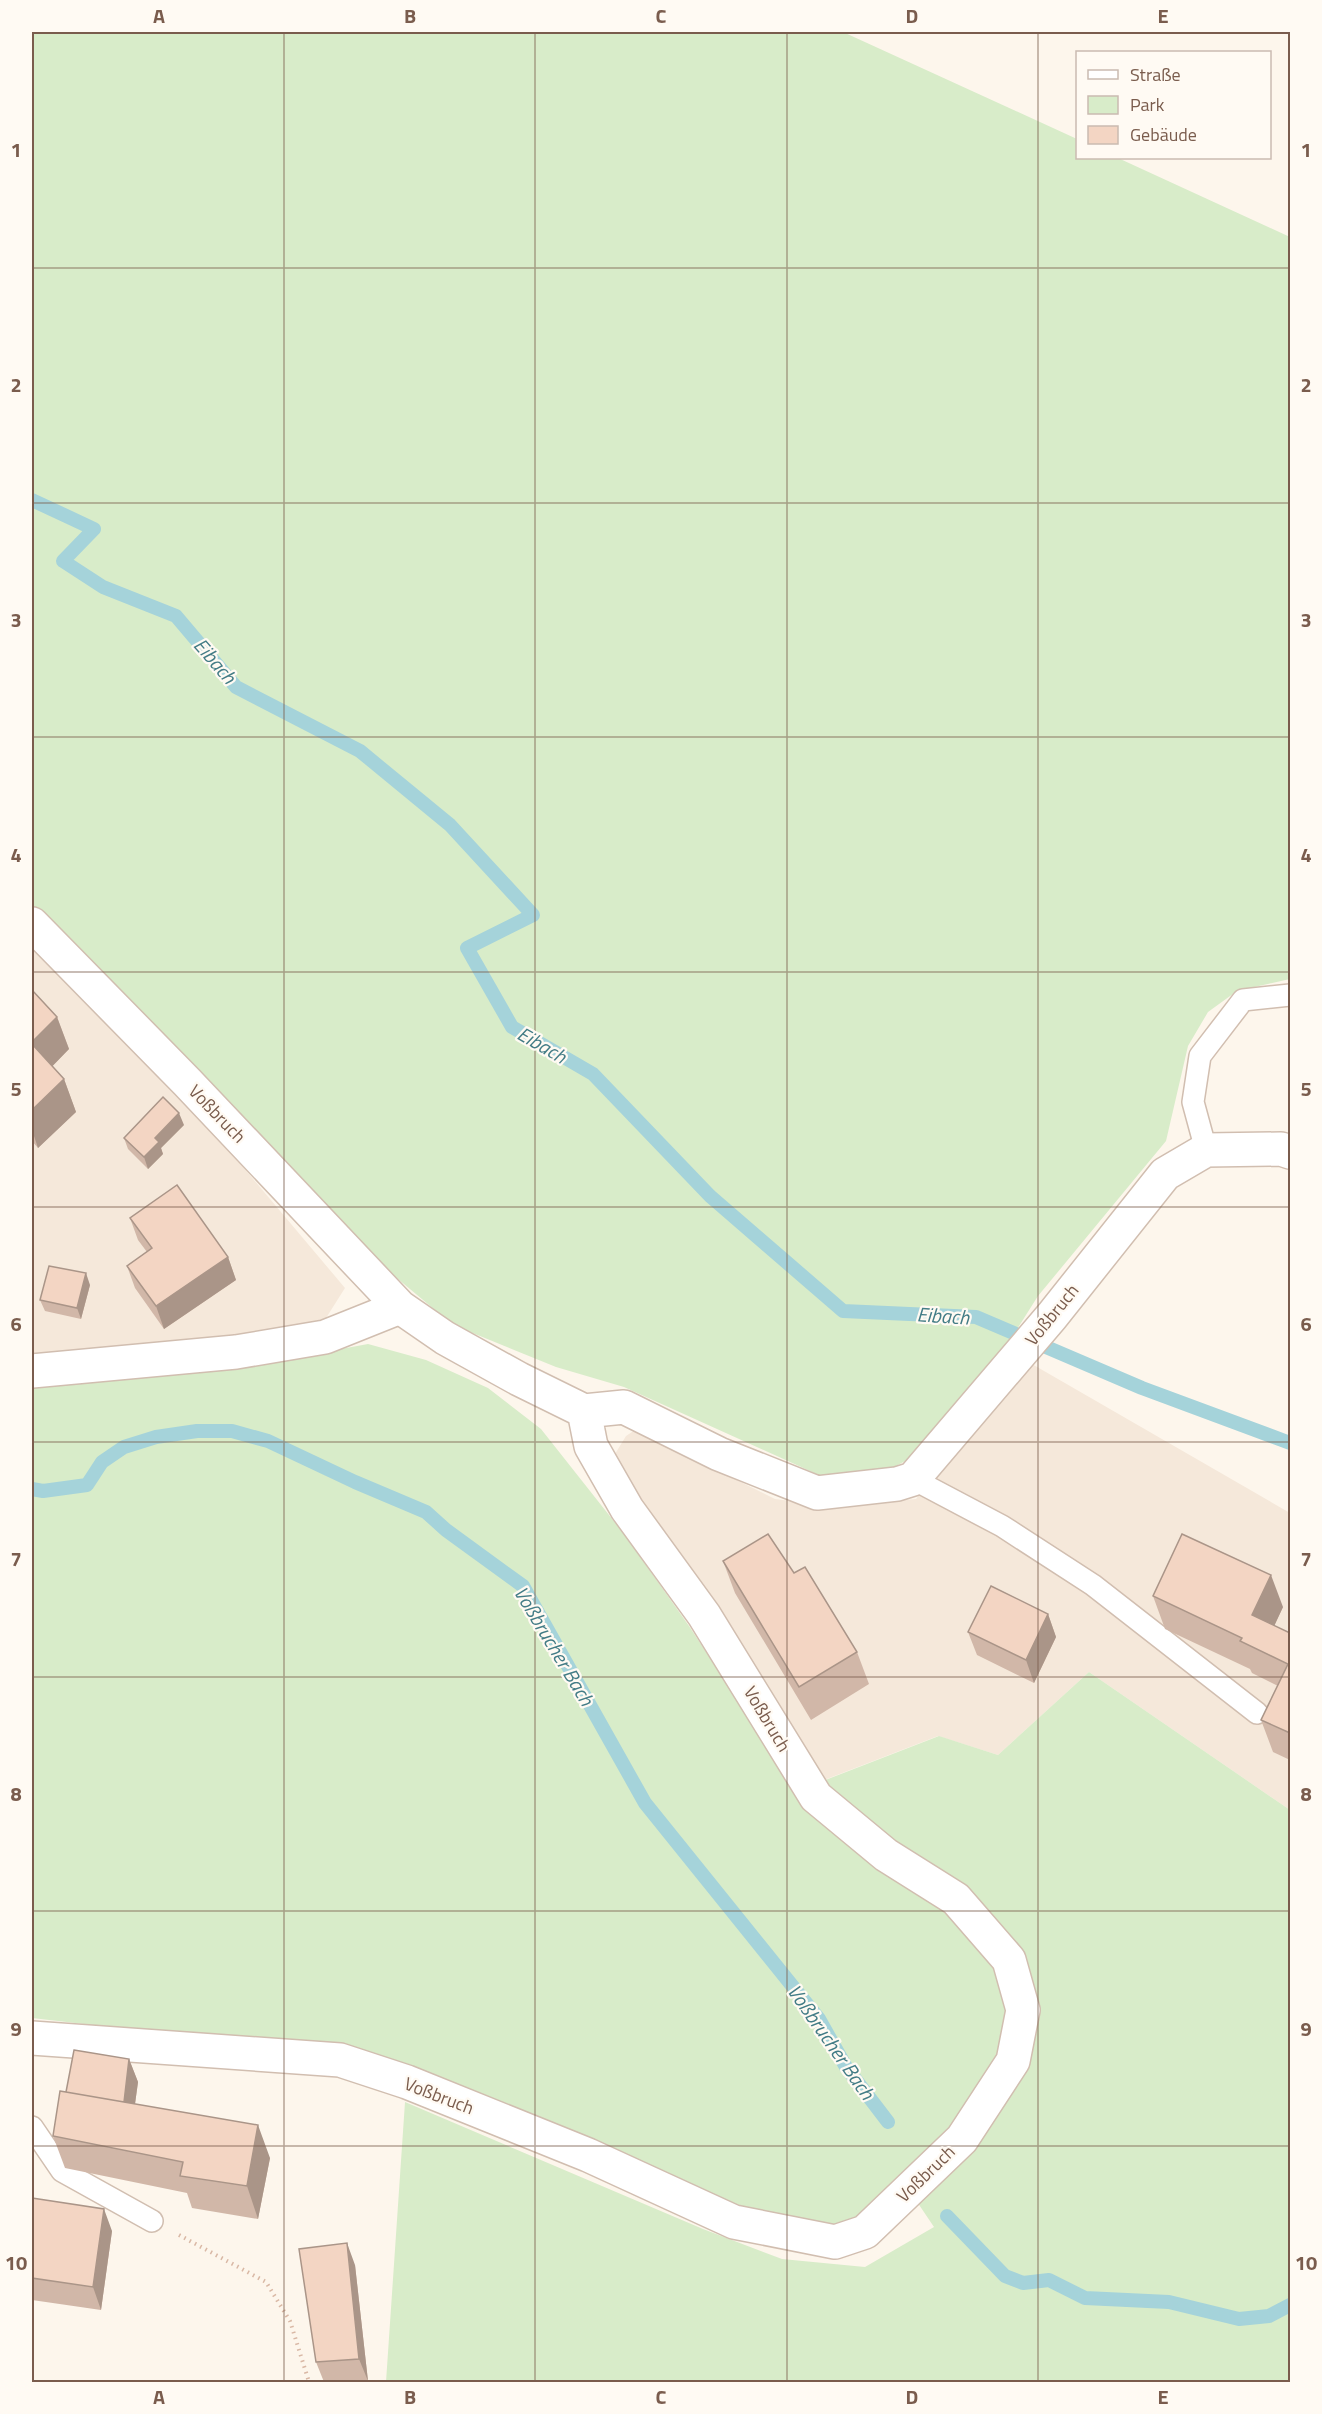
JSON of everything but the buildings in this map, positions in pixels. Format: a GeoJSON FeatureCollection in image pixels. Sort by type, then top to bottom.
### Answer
{"type":"FeatureCollection","features":[{"type":"Feature","properties":{"kind":"street","name":"Voßbruch"},"geometry":{"type":"LineString","coordinates":[[32,924],[195,1091],[400,1307],[445,1338],[519,1379],[584,1411],[591,1446],[627,1509],[704,1615],[816,1797],[886,1855],[956,1899],[1009,1960],[1023,2010],[1013,2061],[962,2139],[865,2232],[836,2242],[734,2222],[588,2155],[407,2082],[340,2060],[32,2038]]}},
{"type":"Feature","properties":{"kind":"street","name":"Voßbruch"},"geometry":{"type":"LineString","coordinates":[[913,1479],[1052,1316],[1165,1174],[1206,1150],[1281,1149],[1290,1152]]}},
{"type":"Feature","properties":{"kind":"street"},"geometry":{"type":"LineString","coordinates":[[32,1371],[236,1352],[326,1337],[400,1307]]}},
{"type":"Feature","properties":{"kind":"street"},"geometry":{"type":"LineString","coordinates":[[584,1411],[624,1407],[719,1454],[817,1493],[897,1484],[913,1479]]}},
{"type":"Feature","properties":{"kind":"lane"},"geometry":{"type":"LineString","coordinates":[[1206,1150],[1193,1102],[1200,1056],[1243,1000],[1290,994]]}},
{"type":"Feature","properties":{"kind":"lane"},"geometry":{"type":"LineString","coordinates":[[913,1479],[1002,1526],[1093,1585],[1257,1713]]}},
{"type":"Feature","properties":{"kind":"lane"},"geometry":{"type":"LineString","coordinates":[[32,2127],[62,2171],[152,2221]]}},
{"type":"Feature","properties":{"kind":"path"},"geometry":{"type":"LineString","coordinates":[[152,2221],[266,2282],[290,2320],[309,2382]]}},
{"type":"Feature","properties":{"kind":"shaded area"},"geometry":{"type":"Polygon","coordinates":[[[32,937],[179,1091],[345,1288],[326,1318],[237,1344],[32,1366],[32,937]]]}},
{"type":"Feature","properties":{"kind":"shaded area"},"geometry":{"type":"Polygon","coordinates":[[[1025,1360],[1290,1513],[1290,1810],[1089,1672],[998,1755],[938,1736],[819,1782],[616,1472],[615,1454],[626,1436],[635,1430],[775,1499],[829,1506],[916,1499],[1025,1360]]]}},
{"type":"Feature","properties":{"kind":"green space"},"geometry":{"type":"Polygon","coordinates":[[[32,32],[843,32],[1076,139],[1076,159],[1120,159],[1290,237],[1290,979],[1237,991],[1208,1012],[1188,1046],[1166,1141],[1038,1296],[960,1419],[933,1446],[883,1473],[821,1476],[624,1387],[556,1367],[453,1325],[386,1269],[32,906],[32,32]]]}},
{"type":"Feature","properties":{"kind":"green space"},"geometry":{"type":"Polygon","coordinates":[[[368,1344],[426,1360],[488,1388],[541,1429],[624,1534],[689,1626],[797,1791],[939,1736],[998,1755],[1089,1672],[1290,1810],[1290,2382],[386,2382],[405,2102],[703,2229],[782,2259],[865,2267],[934,2227],[903,2181],[843,2228],[795,2234],[344,2054],[32,2018],[32,1377],[319,1353],[368,1344]]]}},
{"type":"Feature","properties":{"kind":"waterway","name":"Eibach"},"geometry":{"type":"LineString","coordinates":[[32,500],[94,529],[63,561],[103,587],[176,616],[236,687],[360,751],[450,825],[533,915],[467,948],[512,1027],[593,1074],[710,1196],[843,1311],[976,1317],[1142,1388],[1290,1443]]}},
{"type":"Feature","properties":{"kind":"waterway","name":"Voßbrucher Bach"},"geometry":{"type":"LineString","coordinates":[[32,1489],[43,1491],[87,1485],[102,1462],[124,1447],[156,1437],[197,1431],[232,1431],[268,1441],[426,1512],[446,1530],[523,1586],[645,1803],[819,2019],[846,2067],[888,2122]]}},
{"type":"Feature","properties":{"kind":"waterway","name":"Voßbrucher Bach"},"geometry":{"type":"LineString","coordinates":[[947,2216],[1005,2276],[1023,2283],[1049,2280],[1085,2298],[1169,2302],[1239,2319],[1269,2316],[1290,2305]]}}]}
